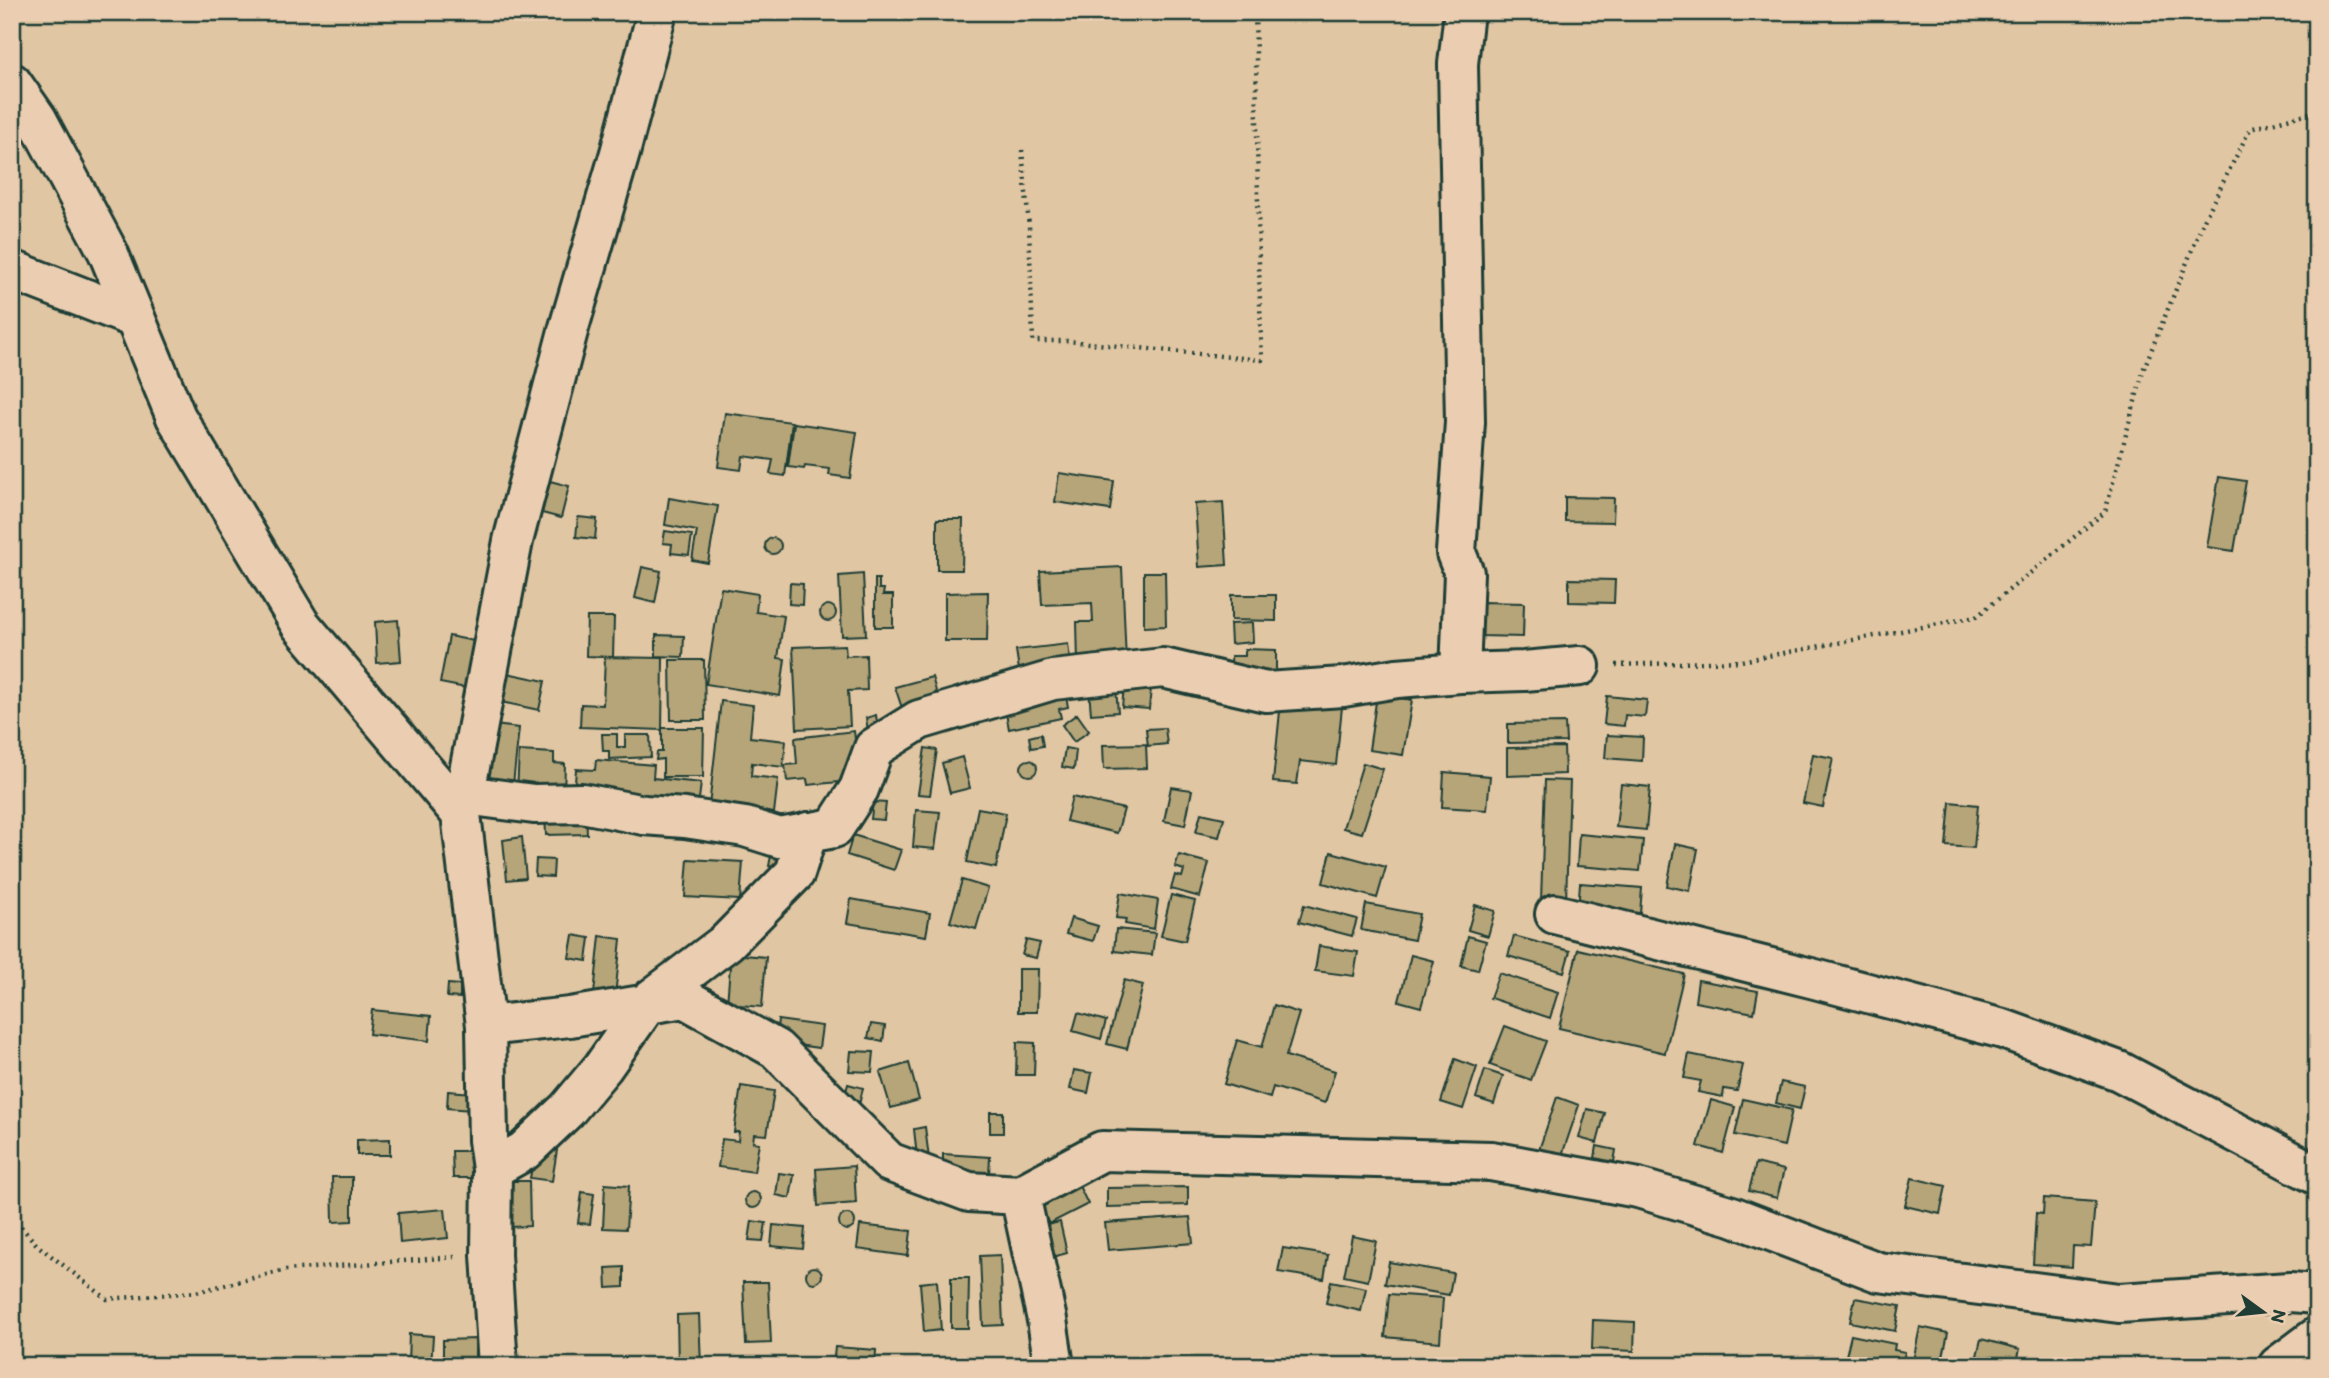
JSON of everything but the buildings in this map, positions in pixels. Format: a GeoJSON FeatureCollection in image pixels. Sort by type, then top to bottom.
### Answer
{"type":"FeatureCollection","features":[{"type":"Feature","properties":{"kind":"street"},"geometry":{"type":"LineString","coordinates":[[498,1366],[491,1255],[492,1169],[488,1140],[486,1026],[463,805],[513,541],[657,12]]}},
{"type":"Feature","properties":{"kind":"street"},"geometry":{"type":"LineString","coordinates":[[1460,673],[1464,573],[1456,553],[1465,422],[1458,64],[1464,12]]}},
{"type":"Feature","properties":{"kind":"street"},"geometry":{"type":"LineString","coordinates":[[12,83],[37,119],[101,240],[176,417],[300,624],[463,805],[582,803],[644,815],[685,817],[745,827],[780,838],[834,828],[859,789],[874,748],[919,720],[1053,680],[1163,668],[1266,692],[1343,687],[1397,678],[1580,666]]}},
{"type":"Feature","properties":{"kind":"street"},"geometry":{"type":"LineString","coordinates":[[12,270],[135,318]]}},
{"type":"Feature","properties":{"kind":"street"},"geometry":{"type":"LineString","coordinates":[[492,1169],[524,1152],[567,1110],[603,1067],[646,1005],[727,942],[795,873],[808,832]]}},
{"type":"Feature","properties":{"kind":"street"},"geometry":{"type":"LineString","coordinates":[[1555,914],[2003,1029],[2119,1071],[2317,1175]]}},
{"type":"Feature","properties":{"kind":"street"},"geometry":{"type":"LineString","coordinates":[[486,1026],[570,1017],[684,998],[776,1049],[890,1162],[969,1192],[1020,1195],[1102,1151],[1491,1161],[1638,1188],[1732,1216],[1878,1272],[2119,1303],[2290,1292],[2317,1294]]}},
{"type":"Feature","properties":{"kind":"street"},"geometry":{"type":"LineString","coordinates":[[1020,1195],[1047,1320],[1054,1366]]}},
{"type":"Feature","properties":{"kind":"street"},"geometry":{"type":"LineString","coordinates":[[2278,1366],[2317,1337]]}},
{"type":"Feature","properties":{"kind":"path"},"geometry":{"type":"LineString","coordinates":[[1022,150],[1029,226],[1033,341],[1067,341],[1262,360],[1257,242],[1258,113],[1255,12]]}},
{"type":"Feature","properties":{"kind":"path"},"geometry":{"type":"LineString","coordinates":[[1580,666],[1741,661],[1976,617],[2105,512],[2144,368],[2205,218],[2250,129],[2317,111]]}},
{"type":"Feature","properties":{"kind":"path"},"geometry":{"type":"LineString","coordinates":[[12,1216],[37,1245],[107,1299],[196,1292],[286,1270],[491,1255]]}}]}
